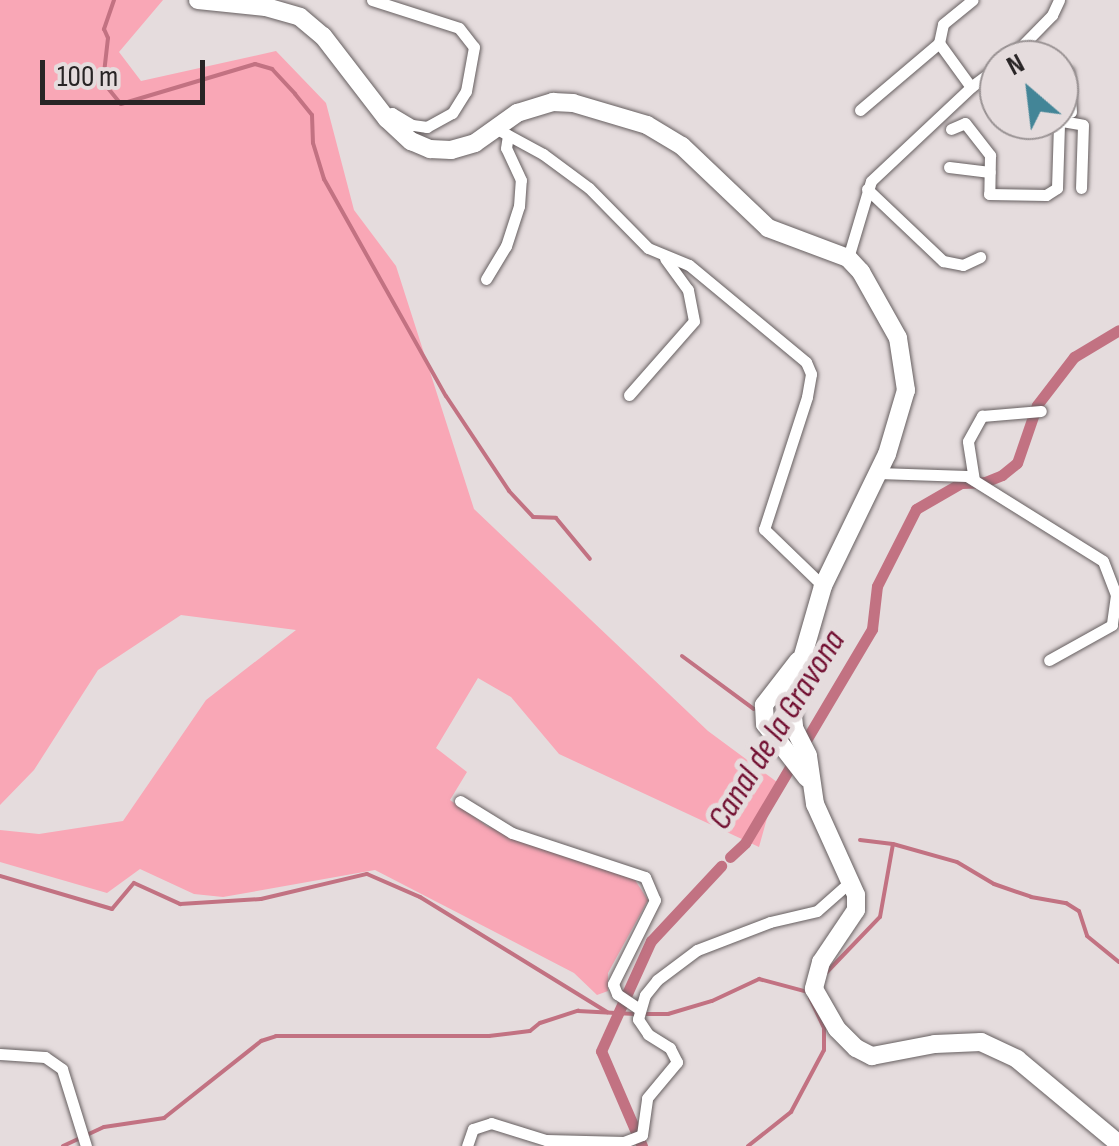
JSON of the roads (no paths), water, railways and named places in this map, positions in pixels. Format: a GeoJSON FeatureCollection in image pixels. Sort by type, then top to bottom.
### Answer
{"type":"FeatureCollection","features":[{"type":"Feature","properties":{"kind":"street"},"geometry":{"type":"LineString","coordinates":[[198,0],[266,7],[300,17],[323,36],[387,119],[412,141],[430,149],[452,150],[502,132],[534,104],[573,103],[647,125],[682,146],[768,228],[848,258],[861,272],[898,338],[906,390],[878,473],[823,586],[798,660],[791,697],[794,728],[808,756],[814,804],[852,880],[856,910],[815,978],[818,998],[837,1030],[872,1056],[935,1044],[981,1042],[1017,1059],[1119,1144]]}},
{"type":"Feature","properties":{"kind":"street"},"geometry":{"type":"LineString","coordinates":[[372,0],[460,28],[474,48],[466,91],[452,113],[427,127],[412,126],[392,113],[387,119]]}},
{"type":"Feature","properties":{"kind":"street"},"geometry":{"type":"LineString","coordinates":[[860,110],[938,43],[943,24],[973,0]]}},
{"type":"Feature","properties":{"kind":"street"},"geometry":{"type":"LineString","coordinates":[[1028,40],[1052,15],[1059,0]]}},
{"type":"Feature","properties":{"kind":"street"},"geometry":{"type":"LineString","coordinates":[[938,43],[971,87]]}},
{"type":"Feature","properties":{"kind":"street"},"geometry":{"type":"LineString","coordinates":[[848,258],[867,189],[893,158],[979,81]]}},
{"type":"Feature","properties":{"kind":"street"},"geometry":{"type":"LineString","coordinates":[[951,130],[965,123],[990,155],[989,194],[1046,194],[1057,188],[1057,140]]}},
{"type":"Feature","properties":{"kind":"street"},"geometry":{"type":"LineString","coordinates":[[1079,124],[1084,124],[1081,188]]}},
{"type":"Feature","properties":{"kind":"street"},"geometry":{"type":"LineString","coordinates":[[502,132],[588,188],[648,248],[689,265],[806,362],[811,374],[807,398],[764,529],[823,586]]}},
{"type":"Feature","properties":{"kind":"street"},"geometry":{"type":"LineString","coordinates":[[486,280],[506,246],[520,206],[521,180],[502,132]]}},
{"type":"Feature","properties":{"kind":"street"},"geometry":{"type":"LineString","coordinates":[[948,167],[990,172]]}},
{"type":"Feature","properties":{"kind":"street"},"geometry":{"type":"LineString","coordinates":[[867,189],[943,261],[963,265],[980,258]]}},
{"type":"Feature","properties":{"kind":"street"},"geometry":{"type":"LineString","coordinates":[[629,396],[694,322],[688,290],[665,258]]}},
{"type":"Feature","properties":{"kind":"street"},"geometry":{"type":"LineString","coordinates":[[974,480],[968,441],[982,416],[1036,411]]}},
{"type":"Feature","properties":{"kind":"street"},"geometry":{"type":"LineString","coordinates":[[878,473],[947,472],[974,480],[988,493],[1119,571]]}},
{"type":"Feature","properties":{"kind":"street"},"geometry":{"type":"LineString","coordinates":[[1049,660],[1112,625],[1116,595],[1103,561]]}},
{"type":"Feature","properties":{"kind":"street"},"geometry":{"type":"LineString","coordinates":[[798,660],[764,705],[770,735],[800,764],[812,787]]}},
{"type":"Feature","properties":{"kind":"street"},"geometry":{"type":"LineString","coordinates":[[770,735],[794,728]]}},
{"type":"Feature","properties":{"kind":"street"},"geometry":{"type":"LineString","coordinates":[[460,801],[512,834],[646,876],[655,900],[613,984],[617,994],[638,1014],[648,1034],[670,1048],[677,1062],[647,1098],[642,1136],[624,1142],[546,1140],[492,1124],[473,1130],[467,1146]]}},
{"type":"Feature","properties":{"kind":"street"},"geometry":{"type":"LineString","coordinates":[[638,1014],[657,980],[680,959],[770,922],[817,911],[852,880]]}},
{"type":"Feature","properties":{"kind":"street"},"geometry":{"type":"LineString","coordinates":[[0,1054],[45,1057],[62,1069],[86,1146]]}},
{"type":"Feature","properties":{"kind":"waterway"},"geometry":{"type":"LineString","coordinates":[[114,0],[104,29],[108,38],[103,82],[121,104],[255,64],[272,69],[295,94],[312,115],[313,143],[324,179],[446,396],[509,491],[533,517],[556,518],[590,559]]}},
{"type":"Feature","properties":{"kind":"waterway","name":"Canal de la Gravona"},"geometry":{"type":"LineString","coordinates":[[730,857],[745,843],[872,629],[877,586],[916,509],[961,483],[985,482],[1017,463],[1037,405],[1074,357],[1119,330]]}},
{"type":"Feature","properties":{"kind":"waterway"},"geometry":{"type":"LineString","coordinates":[[682,656],[754,709]]}},
{"type":"Feature","properties":{"kind":"waterway"},"geometry":{"type":"LineString","coordinates":[[860,840],[893,844],[957,862],[994,884],[1031,897],[1066,903],[1079,911],[1087,936],[1119,962]]}},
{"type":"Feature","properties":{"kind":"waterway"},"geometry":{"type":"LineString","coordinates":[[827,972],[880,917],[893,844]]}},
{"type":"Feature","properties":{"kind":"waterway","name":"Canal de la Gravona"},"geometry":{"type":"LineString","coordinates":[[642,1146],[601,1051],[651,941],[721,866]]}},
{"type":"Feature","properties":{"kind":"waterway"},"geometry":{"type":"LineString","coordinates":[[0,876],[112,909],[134,883],[180,904],[261,899],[367,874],[420,897],[607,1012]]}},
{"type":"Feature","properties":{"kind":"waterway"},"geometry":{"type":"LineString","coordinates":[[644,1014],[668,1014],[712,1001],[759,979],[808,992]]}},
{"type":"Feature","properties":{"kind":"waterway"},"geometry":{"type":"LineString","coordinates":[[748,1146],[791,1112],[824,1050],[824,1028],[810,998]]}},
{"type":"Feature","properties":{"kind":"waterway"},"geometry":{"type":"LineString","coordinates":[[63,1146],[104,1127],[164,1118],[261,1041],[276,1036],[489,1036],[530,1031],[540,1023],[578,1011],[635,1014]]}}]}
